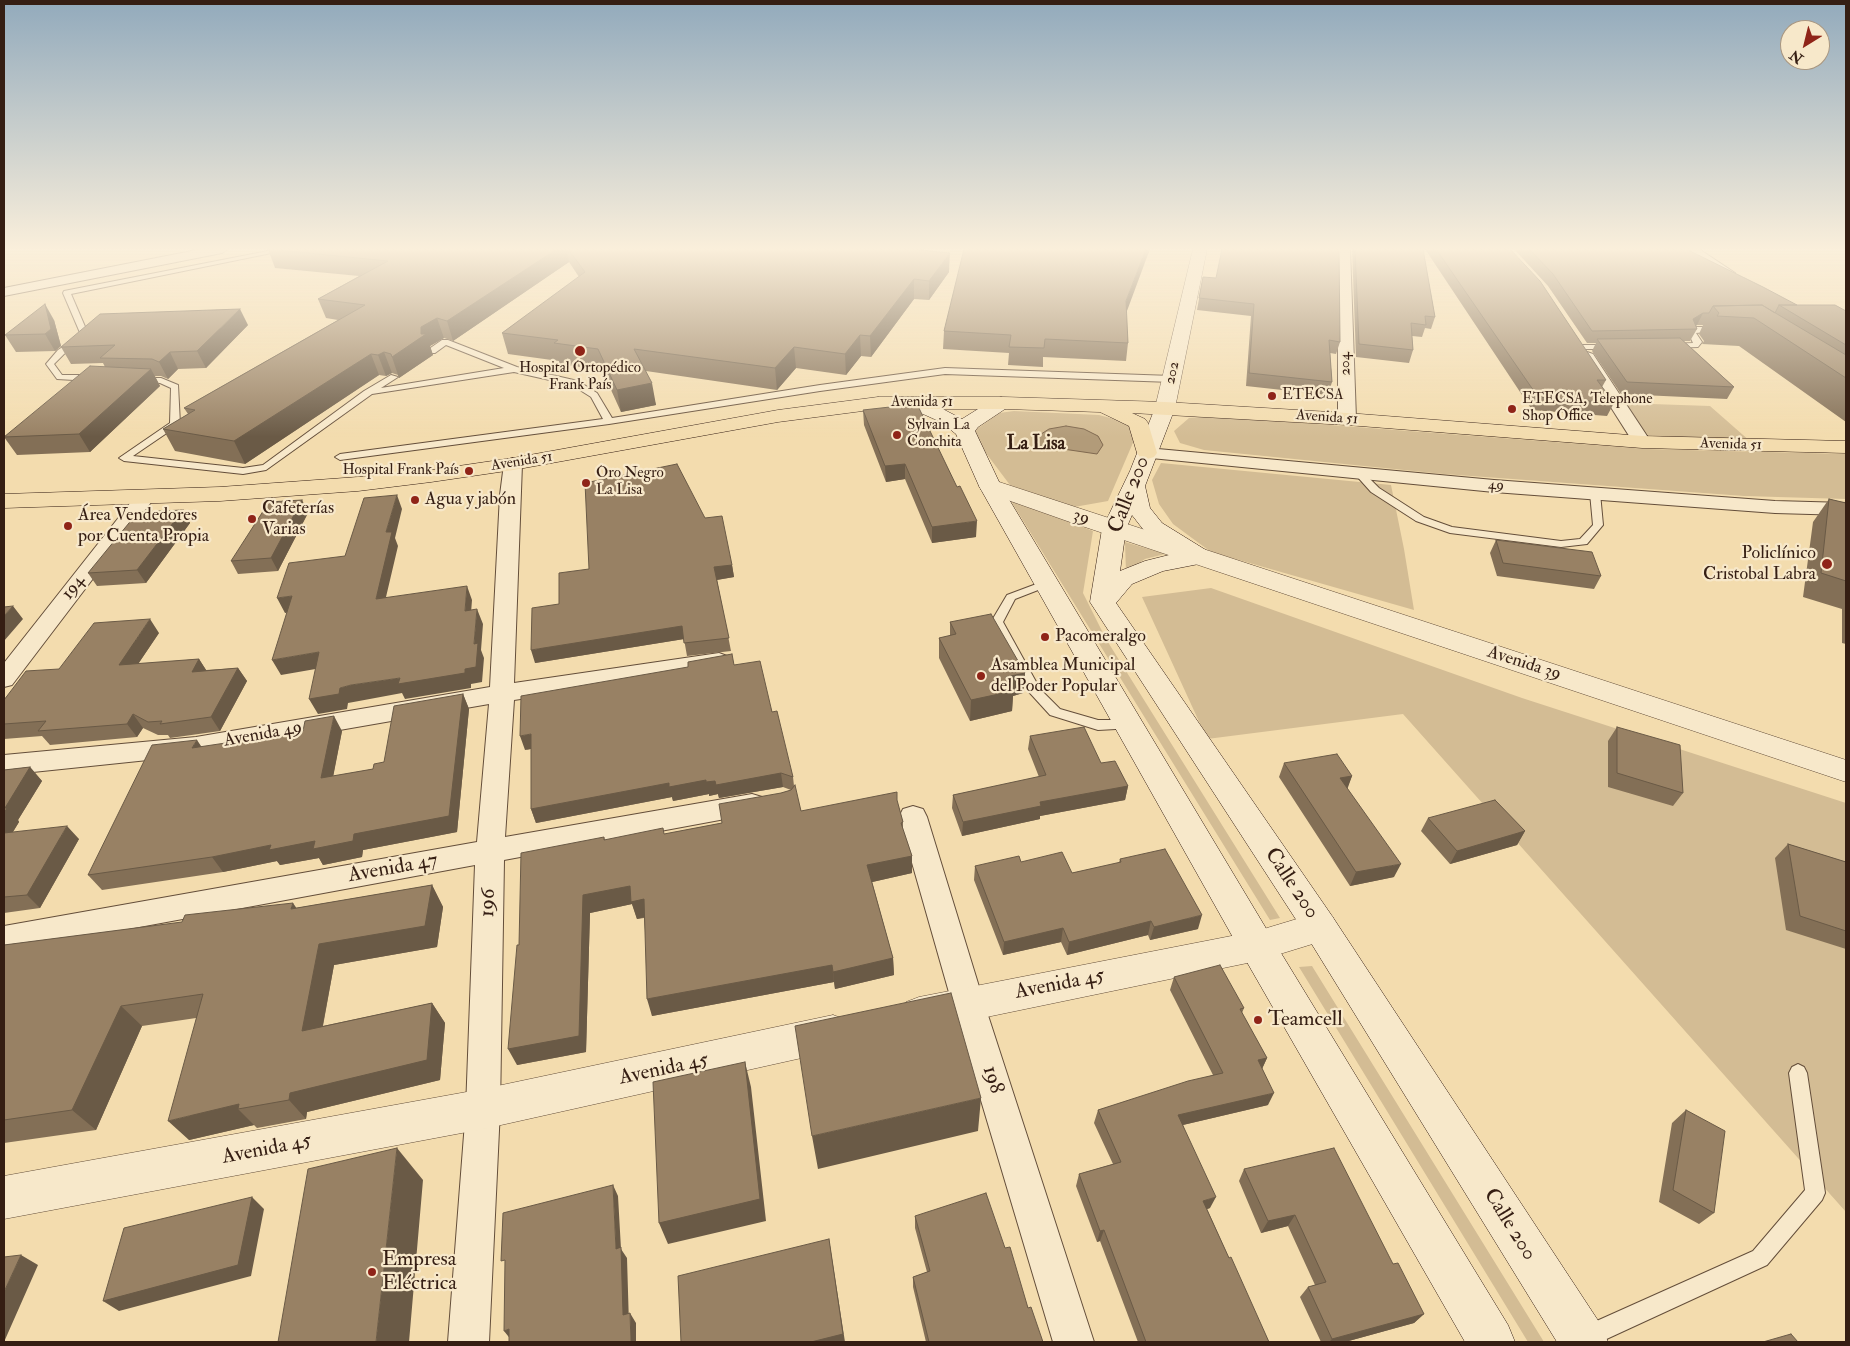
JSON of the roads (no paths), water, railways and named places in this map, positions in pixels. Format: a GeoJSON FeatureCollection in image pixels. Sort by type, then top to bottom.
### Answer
{"type":"FeatureCollection","features":[{"type":"Feature","properties":{"kind":"main road","name":"202"},"geometry":{"type":"LineString","coordinates":[[1165,408],[1186,312]]}},
{"type":"Feature","properties":{"kind":"main road","name":"Avenida 51"},"geometry":{"type":"LineString","coordinates":[[4,501],[145,497],[358,484],[513,464],[822,409],[878,403],[1000,402],[1165,408],[1347,419],[1642,442],[1846,447]]}},
{"type":"Feature","properties":{"kind":"main road"},"geometry":{"type":"LineString","coordinates":[[965,431],[970,423],[1000,402]]}},
{"type":"Feature","properties":{"kind":"main road"},"geometry":{"type":"LineString","coordinates":[[902,404],[930,410],[948,418],[965,431],[990,486],[1257,946],[1491,1342]]}},
{"type":"Feature","properties":{"kind":"main road"},"geometry":{"type":"LineString","coordinates":[[1098,406],[1138,423],[1146,453]]}},
{"type":"Feature","properties":{"kind":"main road","name":"Calle 200"},"geometry":{"type":"LineString","coordinates":[[1165,408],[1134,486],[1114,529],[1103,602],[1320,927],[1583,1341]]}},
{"type":"Feature","properties":{"kind":"main road","name":"39"},"geometry":{"type":"LineString","coordinates":[[990,486],[1201,557]]}},
{"type":"Feature","properties":{"kind":"main road"},"geometry":{"type":"LineString","coordinates":[[1134,486],[1139,509],[1154,528],[1201,557]]}},
{"type":"Feature","properties":{"kind":"main road"},"geometry":{"type":"LineString","coordinates":[[1103,602],[1123,579],[1154,566],[1176,560],[1201,557]]}},
{"type":"Feature","properties":{"kind":"main road","name":"Avenida 39"},"geometry":{"type":"LineString","coordinates":[[1201,557],[1846,771]]}},
{"type":"Feature","properties":{"kind":"main road","name":"Avenida 45"},"geometry":{"type":"LineString","coordinates":[[4,1198],[482,1110],[968,1003],[1257,946],[1320,927]]}},
{"type":"Feature","properties":{"kind":"street","name":"204"},"geometry":{"type":"LineString","coordinates":[[1345,312],[1347,419]]}},
{"type":"Feature","properties":{"kind":"street"},"geometry":{"type":"LineString","coordinates":[[1569,331],[1642,442]]}},
{"type":"Feature","properties":{"kind":"street","name":"49"},"geometry":{"type":"LineString","coordinates":[[1146,453],[1595,494],[1775,507],[1846,509]]}},
{"type":"Feature","properties":{"kind":"street","name":"196"},"geometry":{"type":"LineString","coordinates":[[468,1342],[482,1110],[490,852],[502,693],[510,495],[513,464]]}},
{"type":"Feature","properties":{"kind":"street","name":"194"},"geometry":{"type":"LineString","coordinates":[[4,679],[145,497]]}},
{"type":"Feature","properties":{"kind":"street","name":"Avenida 49"},"geometry":{"type":"LineString","coordinates":[[4,765],[196,746],[502,693],[728,660]]}},
{"type":"Feature","properties":{"kind":"street","name":"Avenida 47"},"geometry":{"type":"LineString","coordinates":[[4,939],[773,800]]}},
{"type":"Feature","properties":{"kind":"street","name":"198"},"geometry":{"type":"LineString","coordinates":[[913,817],[968,1003],[1074,1342]]}},
{"type":"Feature","properties":{"kind":"lane"},"geometry":{"type":"LineString","coordinates":[[75,312],[85,336],[61,352],[50,364],[60,377],[106,379]]}},
{"type":"Feature","properties":{"kind":"lane"},"geometry":{"type":"LineString","coordinates":[[1666,346],[1695,345],[1698,342],[1692,332],[1697,329],[1723,329]]}},
{"type":"Feature","properties":{"kind":"lane"},"geometry":{"type":"LineString","coordinates":[[432,352],[445,342],[514,369],[575,383],[594,395],[609,422]]}},
{"type":"Feature","properties":{"kind":"lane"},"geometry":{"type":"LineString","coordinates":[[1580,348],[1618,347]]}},
{"type":"Feature","properties":{"kind":"lane"},"geometry":{"type":"LineString","coordinates":[[367,393],[514,369]]}},
{"type":"Feature","properties":{"kind":"lane"},"geometry":{"type":"LineString","coordinates":[[340,456],[609,422],[820,388],[945,371],[1172,378]]}},
{"type":"Feature","properties":{"kind":"lane"},"geometry":{"type":"LineString","coordinates":[[134,380],[161,381],[175,387],[175,424],[124,458],[243,470],[266,467],[367,393],[394,377]]}},
{"type":"Feature","properties":{"kind":"lane"},"geometry":{"type":"LineString","coordinates":[[1359,473],[1375,490],[1420,519],[1450,530],[1561,544],[1583,542],[1598,525],[1595,494]]}},
{"type":"Feature","properties":{"kind":"lane"},"geometry":{"type":"LineString","coordinates":[[1047,583],[1011,597],[997,622],[1035,692],[1055,712],[1098,725],[1129,725]]}},
{"type":"Feature","properties":{"kind":"lane"},"geometry":{"type":"LineString","coordinates":[[1583,1341],[1760,1258],[1815,1193],[1798,1073]]}},
{"type":"Feature","properties":{"kind":"place","name":"Hospital Ortopédico Frank País"},"geometry":{"type":"Point","coordinates":[580,351]}},
{"type":"Feature","properties":{"kind":"place","name":"ETECSA"},"geometry":{"type":"Point","coordinates":[1272,396]}},
{"type":"Feature","properties":{"kind":"place","name":"ETECSA, Telephone Shop Office"},"geometry":{"type":"Point","coordinates":[1512,409]}},
{"type":"Feature","properties":{"kind":"place","name":"Sylvain La Conchita"},"geometry":{"type":"Point","coordinates":[897,435]}},
{"type":"Feature","properties":{"kind":"place","name":"Hospital Frank País"},"geometry":{"type":"Point","coordinates":[469,471]}},
{"type":"Feature","properties":{"kind":"place","name":"Oro Negro La Lisa"},"geometry":{"type":"Point","coordinates":[586,483]}},
{"type":"Feature","properties":{"kind":"place","name":"Agua y jabón"},"geometry":{"type":"Point","coordinates":[415,500]}},
{"type":"Feature","properties":{"kind":"place","name":"Cafeterías Varias"},"geometry":{"type":"Point","coordinates":[252,519]}},
{"type":"Feature","properties":{"kind":"place","name":"Área Vendedores por Cuenta Propia"},"geometry":{"type":"Point","coordinates":[68,526]}},
{"type":"Feature","properties":{"kind":"place","name":"Policlínico Cristobal Labra"},"geometry":{"type":"Point","coordinates":[1827,564]}},
{"type":"Feature","properties":{"kind":"place","name":"Pacomeralgo"},"geometry":{"type":"Point","coordinates":[1045,637]}},
{"type":"Feature","properties":{"kind":"place","name":"Asamblea Municipal del Poder Popular"},"geometry":{"type":"Point","coordinates":[981,676]}},
{"type":"Feature","properties":{"kind":"place","name":"Teamcell"},"geometry":{"type":"Point","coordinates":[1258,1020]}},
{"type":"Feature","properties":{"kind":"place","name":"Empresa Eléctrica"},"geometry":{"type":"Point","coordinates":[372,1272]}},
{"type":"Feature","properties":{"kind":"district","name":"La Lisa"},"geometry":{"type":"Point","coordinates":[1036,445]}}]}
